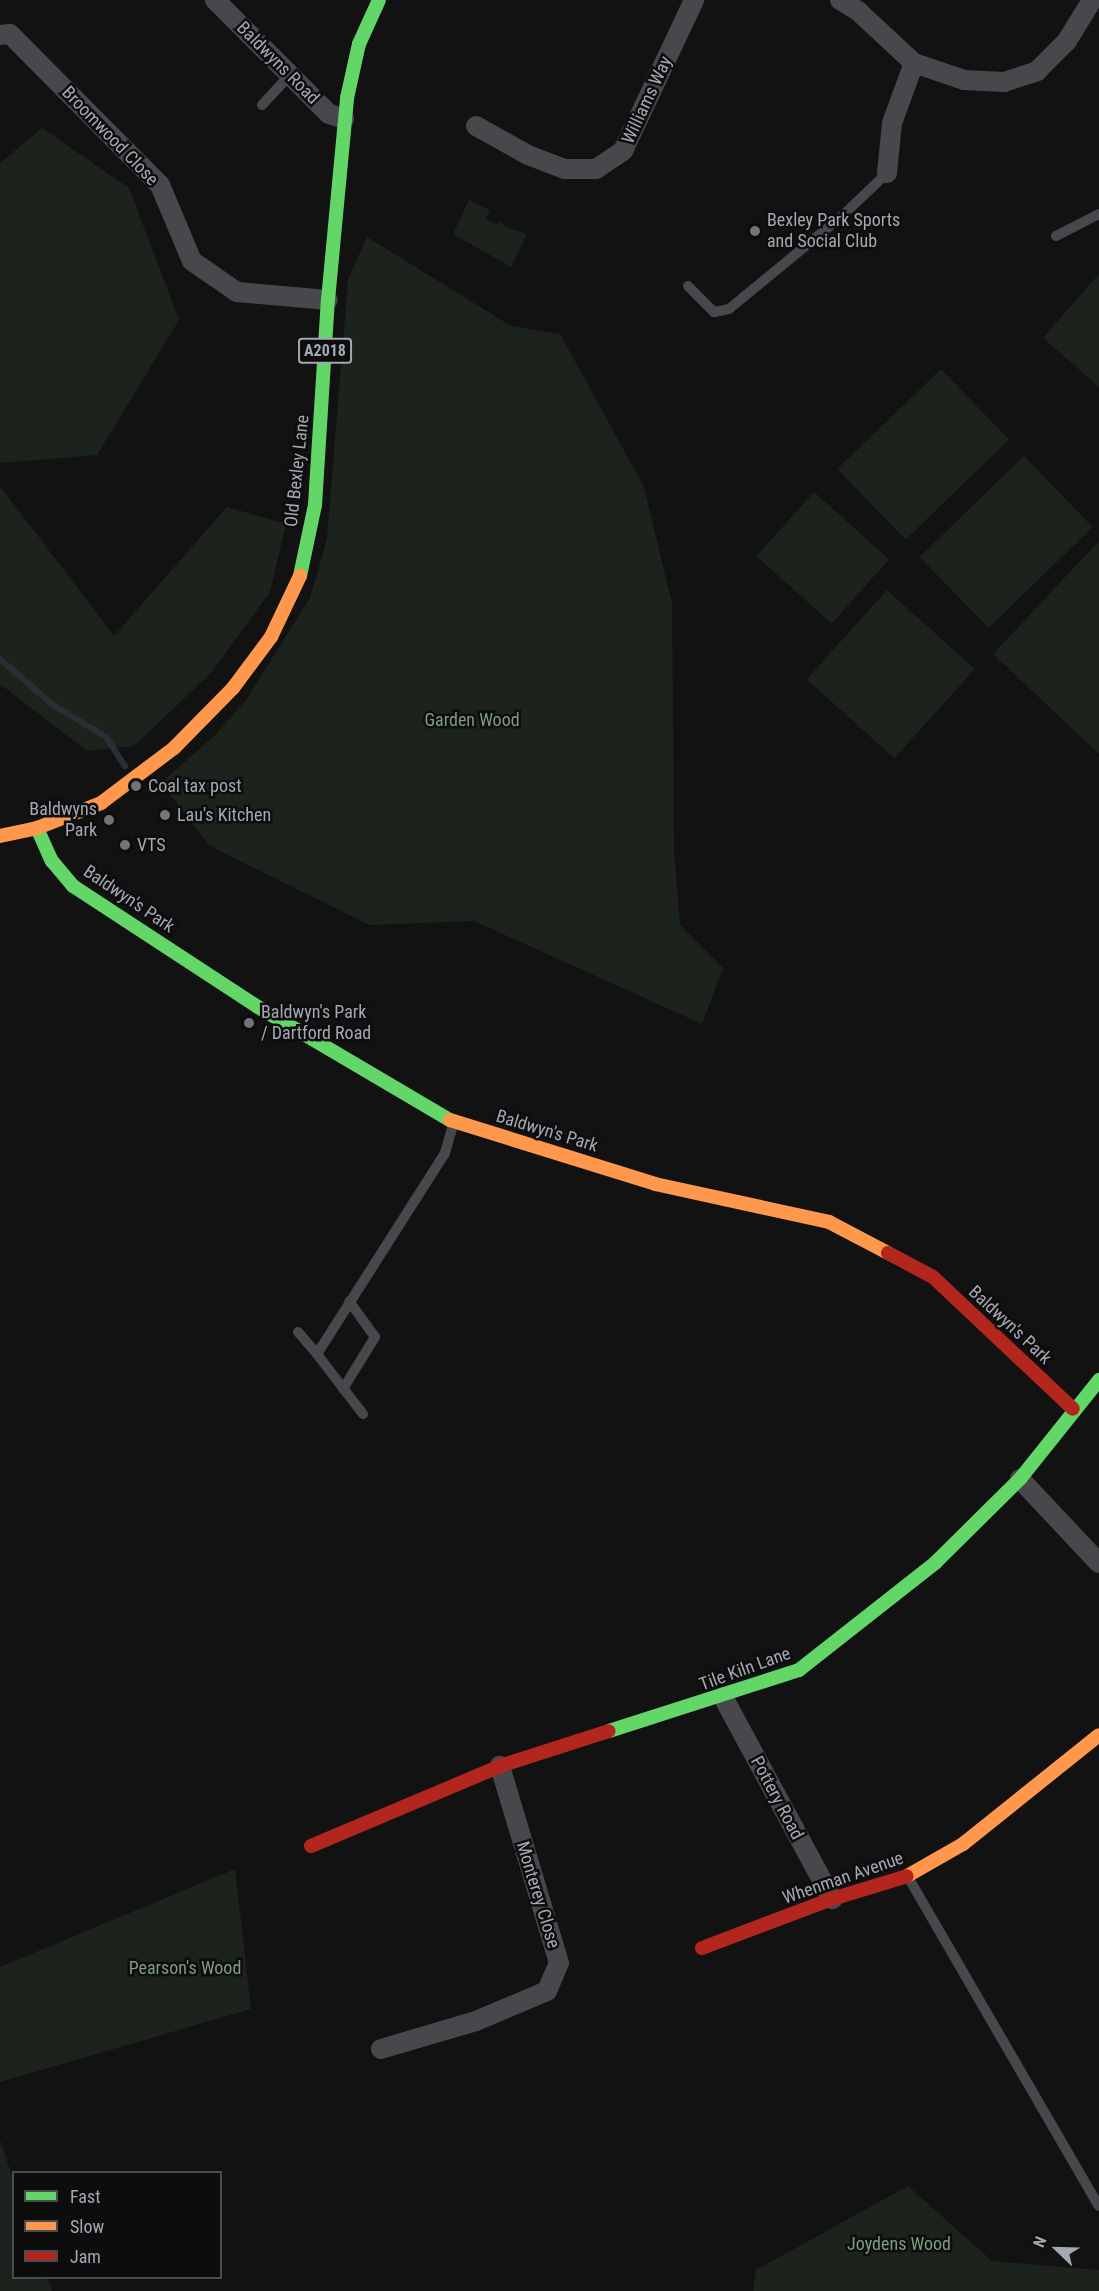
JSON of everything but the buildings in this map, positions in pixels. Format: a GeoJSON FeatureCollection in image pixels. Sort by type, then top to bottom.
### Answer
{"type":"FeatureCollection","features":[{"type":"Feature","properties":{"kind":"street","name":"Baldwyns Road"},"geometry":{"type":"LineString","coordinates":[[215,0],[332,116],[344,119]]}},
{"type":"Feature","properties":{"kind":"street","name":"Old Bexley Lane"},"geometry":{"type":"LineString","coordinates":[[38,828],[101,803],[174,748],[233,688],[271,636],[301,573],[315,505],[328,300],[344,119],[357,53],[379,0]]}},
{"type":"Feature","properties":{"kind":"street","name":"Williams Way"},"geometry":{"type":"LineString","coordinates":[[476,126],[528,155],[564,169],[596,169],[623,151],[694,0]]}},
{"type":"Feature","properties":{"kind":"street"},"geometry":{"type":"LineString","coordinates":[[840,0],[858,11],[914,63],[964,80],[1004,82],[1037,71],[1067,41],[1092,0]]}},
{"type":"Feature","properties":{"kind":"street","name":"Broomwood Close"},"geometry":{"type":"LineString","coordinates":[[0,35],[10,34],[159,185],[192,261],[237,292],[328,300]]}},
{"type":"Feature","properties":{"kind":"street"},"geometry":{"type":"LineString","coordinates":[[887,173],[892,123],[914,63]]}},
{"type":"Feature","properties":{"kind":"street","name":"A2018"},"geometry":{"type":"LineString","coordinates":[[0,836],[38,828]]}},
{"type":"Feature","properties":{"kind":"street","name":"Baldwyn's Park"},"geometry":{"type":"LineString","coordinates":[[38,828],[52,861],[73,886],[258,1007],[454,1122],[655,1184],[829,1222],[933,1277],[1073,1409]]}},
{"type":"Feature","properties":{"kind":"street","name":"Tile Kiln Lane"},"geometry":{"type":"LineString","coordinates":[[311,1846],[500,1766],[799,1671],[856,1629],[936,1562],[1020,1479],[1073,1409],[1099,1380]]}},
{"type":"Feature","properties":{"kind":"street"},"geometry":{"type":"LineString","coordinates":[[1020,1479],[1099,1563]]}},
{"type":"Feature","properties":{"kind":"street","name":"Pottery Road"},"geometry":{"type":"LineString","coordinates":[[723,1697],[832,1899]]}},
{"type":"Feature","properties":{"kind":"street","name":"Whenman Avenue"},"geometry":{"type":"LineString","coordinates":[[702,1948],[832,1899],[908,1876],[963,1844],[1099,1735]]}},
{"type":"Feature","properties":{"kind":"street","name":"Monterey Close"},"geometry":{"type":"LineString","coordinates":[[381,2049],[476,2021],[547,1991],[559,1963],[500,1766]]}},
{"type":"Feature","properties":{"kind":"lane"},"geometry":{"type":"LineString","coordinates":[[262,105],[290,75]]}},
{"type":"Feature","properties":{"kind":"lane"},"geometry":{"type":"LineString","coordinates":[[688,286],[714,312],[729,309],[841,217],[887,173]]}},
{"type":"Feature","properties":{"kind":"lane"},"geometry":{"type":"LineString","coordinates":[[1056,236],[1099,214]]}},
{"type":"Feature","properties":{"kind":"lane"},"geometry":{"type":"LineString","coordinates":[[317,1354],[445,1153],[454,1122]]}},
{"type":"Feature","properties":{"kind":"lane"},"geometry":{"type":"LineString","coordinates":[[344,1389],[375,1337],[349,1301]]}},
{"type":"Feature","properties":{"kind":"lane"},"geometry":{"type":"LineString","coordinates":[[298,1332],[363,1414]]}},
{"type":"Feature","properties":{"kind":"lane"},"geometry":{"type":"LineString","coordinates":[[908,1876],[1099,2206]]}},
{"type":"Feature","properties":{"kind":"green space"},"geometry":{"type":"Polygon","coordinates":[[[42,128],[129,188],[179,320],[97,455],[0,463],[0,163],[42,128]]]}},
{"type":"Feature","properties":{"kind":"green space"},"geometry":{"type":"Polygon","coordinates":[[[469,200],[490,210],[486,219],[498,225],[501,221],[504,226],[527,234],[511,267],[453,234],[469,200]]]}},
{"type":"Feature","properties":{"kind":"green space","name":"Garden Wood"},"geometry":{"type":"Polygon","coordinates":[[[367,237],[511,326],[560,334],[644,487],[672,603],[674,851],[680,925],[723,968],[702,1024],[474,921],[369,925],[210,846],[161,783],[215,735],[246,700],[310,598],[327,539],[348,279],[367,237]]]}},
{"type":"Feature","properties":{"kind":"green space"},"geometry":{"type":"Polygon","coordinates":[[[1099,274],[1099,387],[1043,338],[1099,274]]]}},
{"type":"Feature","properties":{"kind":"green space"},"geometry":{"type":"Polygon","coordinates":[[[941,369],[1009,439],[905,540],[837,469],[941,369]]]}},
{"type":"Feature","properties":{"kind":"green space"},"geometry":{"type":"Polygon","coordinates":[[[1024,456],[1093,527],[988,628],[920,557],[1024,456]]]}},
{"type":"Feature","properties":{"kind":"green space"},"geometry":{"type":"Polygon","coordinates":[[[0,486],[114,636],[227,507],[286,524],[270,592],[212,672],[134,746],[87,751],[0,684],[0,486]]]}},
{"type":"Feature","properties":{"kind":"green space"},"geometry":{"type":"Polygon","coordinates":[[[814,492],[889,560],[832,623],[756,556],[814,492]]]}},
{"type":"Feature","properties":{"kind":"green space"},"geometry":{"type":"Polygon","coordinates":[[[1099,541],[1099,754],[993,654],[1099,541]]]}},
{"type":"Feature","properties":{"kind":"green space"},"geometry":{"type":"Polygon","coordinates":[[[887,590],[975,669],[894,758],[807,679],[887,590]]]}},
{"type":"Feature","properties":{"kind":"green space","name":"Pearson's Wood"},"geometry":{"type":"Polygon","coordinates":[[[235,1869],[251,2009],[0,2082],[0,1967],[235,1869]]]}},
{"type":"Feature","properties":{"kind":"green space"},"geometry":{"type":"Polygon","coordinates":[[[0,2140],[12,2176],[12,2279],[47,2279],[52,2291],[0,2291],[0,2140]]]}},
{"type":"Feature","properties":{"kind":"green space","name":"Joydens Wood"},"geometry":{"type":"Polygon","coordinates":[[[908,2186],[992,2261],[1099,2270],[1099,2291],[753,2291],[756,2270],[908,2186]]]}},
{"type":"Feature","properties":{"kind":"waterway"},"geometry":{"type":"LineString","coordinates":[[0,659],[53,705],[106,737],[125,766]]}},
{"type":"Feature","properties":{"kind":"traffic: fast"},"geometry":{"type":"LineString","coordinates":[[300,576],[315,505],[328,300],[347,98],[359,44],[379,0]]}},
{"type":"Feature","properties":{"kind":"traffic: fast"},"geometry":{"type":"LineString","coordinates":[[37,828],[52,861],[73,886],[258,1007],[450,1120]]}},
{"type":"Feature","properties":{"kind":"traffic: fast"},"geometry":{"type":"LineString","coordinates":[[609,1731],[799,1670],[936,1562],[1020,1479],[1099,1380]]}},
{"type":"Feature","properties":{"kind":"traffic: slow"},"geometry":{"type":"LineString","coordinates":[[0,836],[37,828],[101,803],[174,748],[233,688],[271,637],[300,576]]}},
{"type":"Feature","properties":{"kind":"traffic: slow"},"geometry":{"type":"LineString","coordinates":[[450,1120],[655,1184],[829,1222],[888,1253]]}},
{"type":"Feature","properties":{"kind":"traffic: slow"},"geometry":{"type":"LineString","coordinates":[[907,1876],[963,1844],[1099,1735]]}},
{"type":"Feature","properties":{"kind":"traffic: jam"},"geometry":{"type":"LineString","coordinates":[[888,1253],[933,1277],[1073,1409]]}},
{"type":"Feature","properties":{"kind":"traffic: jam"},"geometry":{"type":"LineString","coordinates":[[311,1846],[500,1766],[609,1731]]}},
{"type":"Feature","properties":{"kind":"traffic: jam"},"geometry":{"type":"LineString","coordinates":[[702,1948],[832,1899],[907,1876]]}},
{"type":"Feature","properties":{"kind":"place","name":"Bexley Park Sports and Social Club"},"geometry":{"type":"Point","coordinates":[755,231]}},
{"type":"Feature","properties":{"kind":"place","name":"Coal tax post"},"geometry":{"type":"Point","coordinates":[136,786]}},
{"type":"Feature","properties":{"kind":"place","name":"Lau's Kitchen"},"geometry":{"type":"Point","coordinates":[165,815]}},
{"type":"Feature","properties":{"kind":"place","name":"Baldwyns Park"},"geometry":{"type":"Point","coordinates":[109,820]}},
{"type":"Feature","properties":{"kind":"place","name":"VTS"},"geometry":{"type":"Point","coordinates":[125,845]}},
{"type":"Feature","properties":{"kind":"place","name":"Baldwyn's Park / Dartford Road"},"geometry":{"type":"Point","coordinates":[249,1023]}}]}
